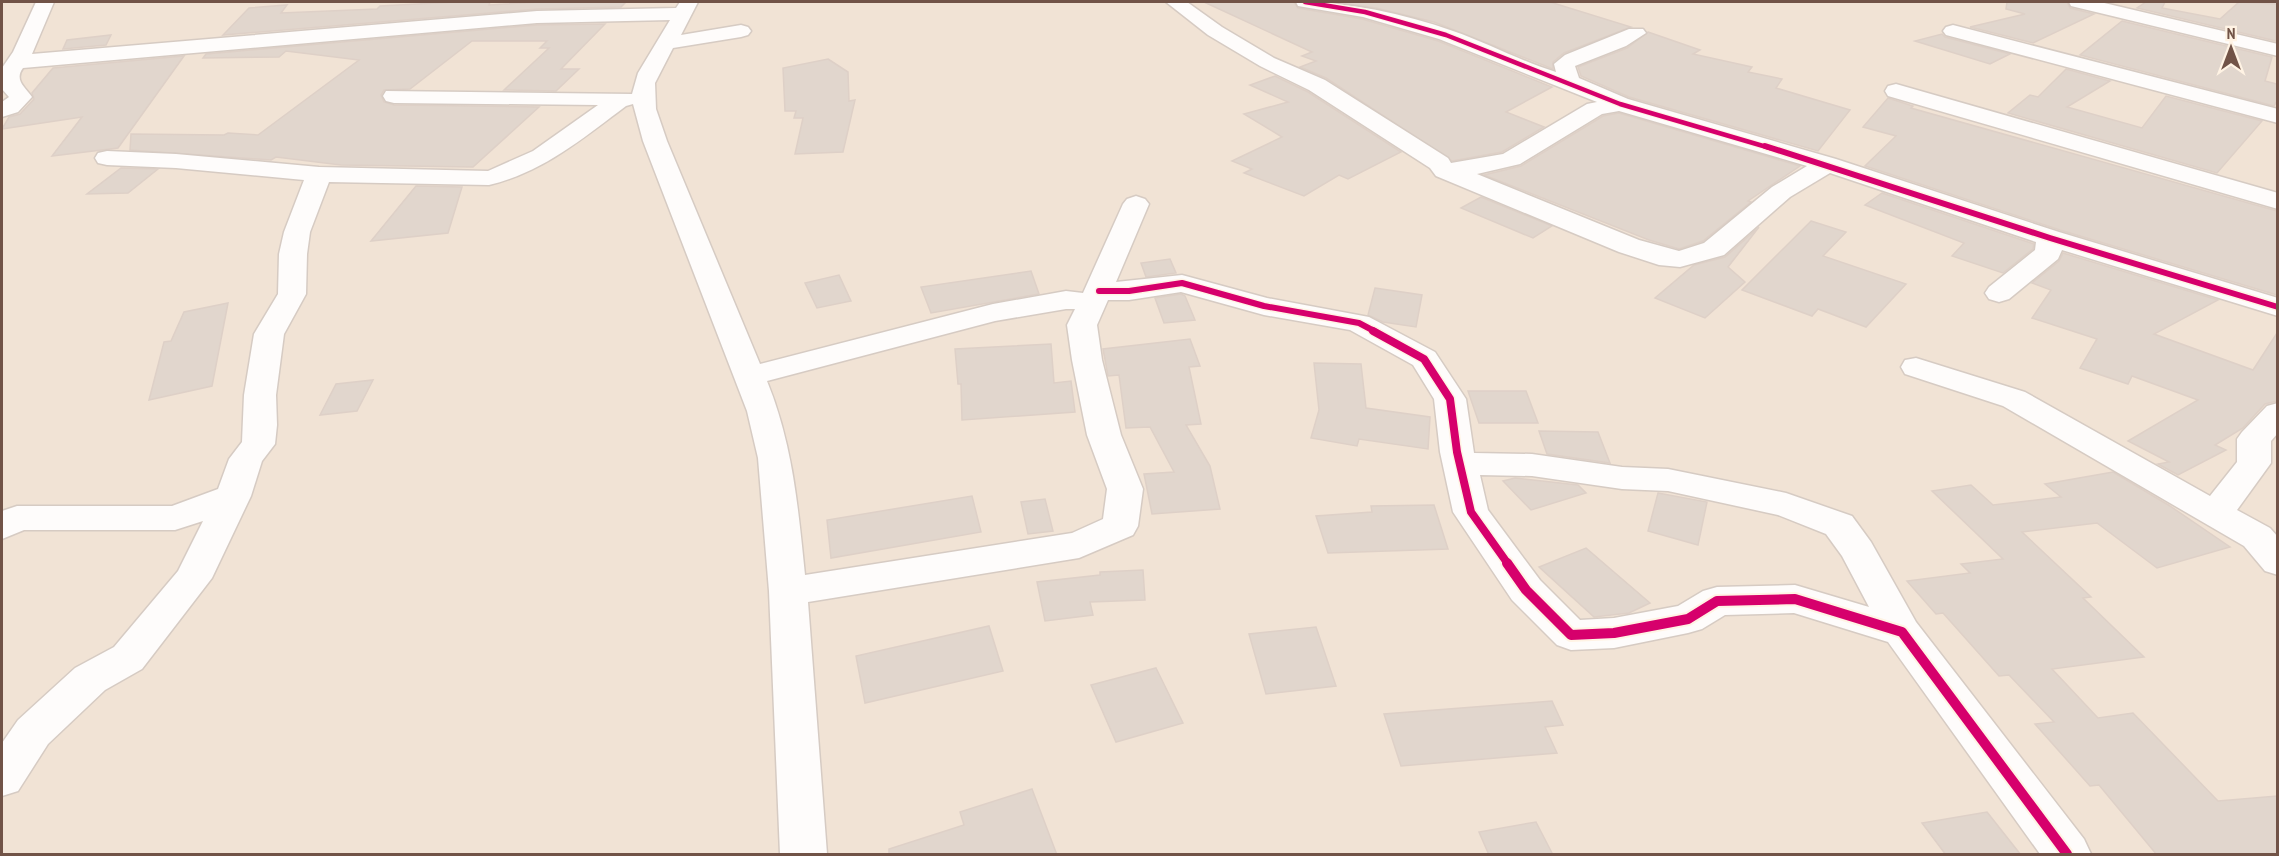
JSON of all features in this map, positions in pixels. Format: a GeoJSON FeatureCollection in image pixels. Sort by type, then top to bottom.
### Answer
{"type":"FeatureCollection","features":[{"type":"Feature","properties":{"kind":"street"},"geometry":{"type":"LineString","coordinates":[[2,110],[10,107],[21,97],[9,84],[9,72],[32,32],[45,2]]}},
{"type":"Feature","properties":{"kind":"street"},"geometry":{"type":"LineString","coordinates":[[1174,2],[1267,63],[1317,85],[1439,163],[1445,171],[1629,246],[1668,259],[1680,259],[1714,249],[1781,192],[1827,164]]}},
{"type":"Feature","properties":{"kind":"street"},"geometry":{"type":"LineString","coordinates":[[1305,2],[1365,12],[1446,35],[1559,74],[1620,104],[1827,164],[2050,238],[2277,307]]}},
{"type":"Feature","properties":{"kind":"street"},"geometry":{"type":"LineString","coordinates":[[2078,2],[2277,50]]}},
{"type":"Feature","properties":{"kind":"street"},"geometry":{"type":"LineString","coordinates":[[16,62],[537,17],[686,8]]}},
{"type":"Feature","properties":{"kind":"street"},"geometry":{"type":"LineString","coordinates":[[107,158],[176,161],[319,174],[489,178],[511,173],[547,153],[631,99],[643,88],[686,8]]}},
{"type":"Feature","properties":{"kind":"street"},"geometry":{"type":"LineString","coordinates":[[668,43],[741,31]]}},
{"type":"Feature","properties":{"kind":"street"},"geometry":{"type":"LineString","coordinates":[[1953,31],[2277,116]]}},
{"type":"Feature","properties":{"kind":"street"},"geometry":{"type":"LineString","coordinates":[[12,37],[32,32]]}},
{"type":"Feature","properties":{"kind":"street"},"geometry":{"type":"LineString","coordinates":[[1559,74],[1580,54],[1625,41],[1636,33]]}},
{"type":"Feature","properties":{"kind":"street"},"geometry":{"type":"LineString","coordinates":[[1896,91],[2277,201]]}},
{"type":"Feature","properties":{"kind":"street"},"geometry":{"type":"LineString","coordinates":[[394,96],[631,99]]}},
{"type":"Feature","properties":{"kind":"street"},"geometry":{"type":"LineString","coordinates":[[631,99],[655,141],[750,376],[763,411],[775,458],[788,591],[803,855]]}},
{"type":"Feature","properties":{"kind":"street"},"geometry":{"type":"LineString","coordinates":[[1445,171],[1473,168],[1510,159],[1595,110],[1620,104]]}},
{"type":"Feature","properties":{"kind":"street"},"geometry":{"type":"LineString","coordinates":[[2,778],[33,732],[90,679],[128,658],[193,578],[233,496],[246,459],[258,444],[261,425],[260,395],[269,334],[292,294],[294,276],[292,254],[297,232],[319,174]]}},
{"type":"Feature","properties":{"kind":"street"},"geometry":{"type":"LineString","coordinates":[[788,591],[1078,545],[1120,526],[1125,489],[1104,435],[1087,360],[1082,325],[1136,204]]}},
{"type":"Feature","properties":{"kind":"street"},"geometry":{"type":"LineString","coordinates":[[1999,293],[2048,253],[2050,238]]}},
{"type":"Feature","properties":{"kind":"street"},"geometry":{"type":"LineString","coordinates":[[750,376],[993,313],[1182,283],[1264,306],[1359,323],[1424,359],[1450,399],[1460,464],[1471,512],[1526,590],[1571,635],[1614,633],[1688,619],[1717,602],[1795,599],[1902,632]]}},
{"type":"Feature","properties":{"kind":"street"},"geometry":{"type":"LineString","coordinates":[[1916,368],[2014,399],[2257,537],[2277,562]]}},
{"type":"Feature","properties":{"kind":"street"},"geometry":{"type":"LineString","coordinates":[[2215,514],[2254,463],[2253,439],[2277,413]]}},
{"type":"Feature","properties":{"kind":"street"},"geometry":{"type":"LineString","coordinates":[[1460,464],[1532,465],[1622,478],[1668,480],[1786,505],[1839,525],[1858,551],[1902,632],[2067,855]]}},
{"type":"Feature","properties":{"kind":"street"},"geometry":{"type":"LineString","coordinates":[[2,527],[17,519],[175,519],[233,496]]}},
{"type":"Feature","properties":{"kind":"shaded area"},"geometry":{"type":"Polygon","coordinates":[[[2,2],[2277,2],[2277,854],[2,854],[2,2]]]}},
{"type":"Feature","properties":{"kind":"building"},"geometry":{"type":"Polygon","coordinates":[[[490,2],[489,5],[539,2],[626,2],[621,7],[537,9],[223,35],[249,8],[287,5],[281,13],[377,9],[380,6],[490,2]]]}},
{"type":"Feature","properties":{"kind":"building"},"geometry":{"type":"Polygon","coordinates":[[[1204,2],[1294,2],[1298,8],[1362,19],[1438,41],[1552,87],[1506,112],[1544,127],[1502,152],[1452,161],[1326,78],[1300,67],[1316,61],[1302,56],[1312,52],[1204,2]]]}},
{"type":"Feature","properties":{"kind":"building"},"geometry":{"type":"Polygon","coordinates":[[[1333,2],[1550,2],[1631,27],[1564,53],[1553,62],[1553,69],[1434,22],[1376,8],[1333,2]]]}},
{"type":"Feature","properties":{"kind":"building"},"geometry":{"type":"Polygon","coordinates":[[[2007,2],[2067,2],[2070,8],[2094,14],[2033,43],[1970,27],[2025,14],[2006,9],[2007,2]]]}},
{"type":"Feature","properties":{"kind":"building"},"geometry":{"type":"Polygon","coordinates":[[[2146,2],[2165,2],[2162,8],[2220,19],[2239,2],[2277,4],[2276,41],[2137,8],[2146,2]]]}},
{"type":"Feature","properties":{"kind":"building"},"geometry":{"type":"Polygon","coordinates":[[[2122,21],[2272,57],[2265,81],[2277,84],[2277,101],[2274,106],[2080,55],[2122,21]]]}},
{"type":"Feature","properties":{"kind":"building"},"geometry":{"type":"Polygon","coordinates":[[[605,24],[561,69],[579,69],[556,91],[504,90],[549,48],[540,48],[547,41],[472,41],[410,89],[384,90],[381,95],[384,102],[394,105],[539,107],[473,167],[341,165],[276,157],[271,160],[130,150],[131,134],[258,135],[359,60],[286,51],[279,57],[203,58],[206,54],[537,25],[605,24]]]}},
{"type":"Feature","properties":{"kind":"building"},"geometry":{"type":"Polygon","coordinates":[[[1648,32],[1700,50],[1693,54],[1752,67],[1748,72],[1782,79],[1776,88],[1850,110],[1818,151],[1629,97],[1581,76],[1578,67],[1627,48],[1648,32]]]}},
{"type":"Feature","properties":{"kind":"building"},"geometry":{"type":"Polygon","coordinates":[[[1942,34],[1945,37],[2010,54],[1990,64],[1915,41],[1942,34]]]}},
{"type":"Feature","properties":{"kind":"building"},"geometry":{"type":"Polygon","coordinates":[[[111,35],[106,45],[63,49],[67,40],[111,35]]]}},
{"type":"Feature","properties":{"kind":"building"},"geometry":{"type":"Polygon","coordinates":[[[184,56],[118,148],[52,156],[82,117],[2,129],[9,117],[20,114],[34,99],[32,93],[53,68],[184,56]]]}},
{"type":"Feature","properties":{"kind":"building"},"geometry":{"type":"Polygon","coordinates":[[[828,59],[848,72],[849,101],[855,100],[843,152],[795,154],[803,118],[794,118],[796,111],[785,111],[783,68],[828,59]]]}},
{"type":"Feature","properties":{"kind":"building"},"geometry":{"type":"Polygon","coordinates":[[[2066,69],[2110,81],[2067,107],[2142,128],[2166,96],[2262,121],[2217,173],[2008,113],[2030,95],[2038,97],[2066,69]]]}},
{"type":"Feature","properties":{"kind":"building"},"geometry":{"type":"Polygon","coordinates":[[[1275,76],[1308,92],[1401,152],[1348,179],[1339,175],[1304,196],[1244,173],[1252,169],[1232,161],[1282,137],[1244,114],[1288,102],[1250,85],[1275,76]]]}},
{"type":"Feature","properties":{"kind":"building"},"geometry":{"type":"Polygon","coordinates":[[[1888,98],[1913,106],[1911,108],[2277,211],[2277,295],[2060,230],[1865,166],[1896,136],[1863,127],[1888,98]]]}},
{"type":"Feature","properties":{"kind":"building"},"geometry":{"type":"Polygon","coordinates":[[[1619,113],[1800,166],[1748,201],[1751,202],[1703,241],[1679,249],[1649,240],[1484,175],[1521,166],[1603,116],[1619,113]]]}},
{"type":"Feature","properties":{"kind":"building"},"geometry":{"type":"Polygon","coordinates":[[[121,168],[158,169],[128,193],[87,194],[121,168]]]}},
{"type":"Feature","properties":{"kind":"building"},"geometry":{"type":"Polygon","coordinates":[[[416,186],[462,187],[448,233],[371,241],[416,186]]]}},
{"type":"Feature","properties":{"kind":"building"},"geometry":{"type":"Polygon","coordinates":[[[1882,193],[2034,244],[2033,249],[2003,273],[1952,256],[1964,243],[1865,205],[1882,193]]]}},
{"type":"Feature","properties":{"kind":"building"},"geometry":{"type":"Polygon","coordinates":[[[1481,197],[1552,226],[1533,238],[1461,208],[1481,197]]]}},
{"type":"Feature","properties":{"kind":"building"},"geometry":{"type":"Polygon","coordinates":[[[1811,221],[1846,232],[1823,256],[1906,284],[1866,327],[1818,309],[1812,316],[1742,290],[1811,221]]]}},
{"type":"Feature","properties":{"kind":"building"},"geometry":{"type":"Polygon","coordinates":[[[1759,227],[1728,267],[1745,282],[1705,318],[1655,298],[1694,265],[1725,257],[1759,227]]]}},
{"type":"Feature","properties":{"kind":"building"},"geometry":{"type":"Polygon","coordinates":[[[2063,253],[2218,300],[2154,334],[2253,370],[2277,333],[2277,401],[2265,404],[2243,428],[2215,445],[2226,450],[2178,475],[2158,464],[2169,462],[2128,441],[2198,400],[2132,376],[2128,384],[2080,368],[2097,339],[2032,318],[2051,290],[2032,283],[2059,261],[2063,253]]]}},
{"type":"Feature","properties":{"kind":"building"},"geometry":{"type":"Polygon","coordinates":[[[1170,259],[1176,273],[1146,277],[1141,263],[1170,259]]]}},
{"type":"Feature","properties":{"kind":"building"},"geometry":{"type":"Polygon","coordinates":[[[1031,271],[1039,294],[931,313],[921,287],[1031,271]]]}},
{"type":"Feature","properties":{"kind":"building"},"geometry":{"type":"Polygon","coordinates":[[[839,275],[851,301],[817,308],[805,283],[839,275]]]}},
{"type":"Feature","properties":{"kind":"building"},"geometry":{"type":"Polygon","coordinates":[[[1375,288],[1422,295],[1416,327],[1383,322],[1368,315],[1375,288]]]}},
{"type":"Feature","properties":{"kind":"building"},"geometry":{"type":"Polygon","coordinates":[[[1181,294],[1185,296],[1195,320],[1164,323],[1155,298],[1181,294]]]}},
{"type":"Feature","properties":{"kind":"building"},"geometry":{"type":"Polygon","coordinates":[[[228,303],[212,386],[149,400],[164,342],[171,341],[184,312],[228,303]]]}},
{"type":"Feature","properties":{"kind":"building"},"geometry":{"type":"Polygon","coordinates":[[[1190,339],[1200,366],[1189,367],[1201,424],[1186,425],[1210,466],[1220,509],[1152,514],[1144,474],[1174,472],[1150,427],[1126,428],[1119,375],[1108,376],[1103,349],[1190,339]]]}},
{"type":"Feature","properties":{"kind":"building"},"geometry":{"type":"Polygon","coordinates":[[[1051,344],[1054,383],[1071,381],[1075,412],[962,420],[961,384],[958,384],[955,349],[1051,344]]]}},
{"type":"Feature","properties":{"kind":"building"},"geometry":{"type":"Polygon","coordinates":[[[1314,363],[1361,364],[1366,408],[1430,417],[1428,449],[1359,439],[1357,446],[1311,438],[1319,410],[1314,363]]]}},
{"type":"Feature","properties":{"kind":"building"},"geometry":{"type":"Polygon","coordinates":[[[373,380],[357,411],[320,415],[336,384],[373,380]]]}},
{"type":"Feature","properties":{"kind":"building"},"geometry":{"type":"Polygon","coordinates":[[[1468,391],[1526,391],[1538,423],[1479,423],[1468,391]]]}},
{"type":"Feature","properties":{"kind":"building"},"geometry":{"type":"Polygon","coordinates":[[[1539,431],[1598,432],[1610,463],[1547,454],[1539,431]]]}},
{"type":"Feature","properties":{"kind":"building"},"geometry":{"type":"Polygon","coordinates":[[[2113,472],[2170,506],[2230,547],[2157,568],[2097,523],[2022,532],[2091,597],[2083,598],[2144,657],[2052,669],[2098,718],[2133,713],[2218,801],[2277,796],[2277,855],[2157,855],[2099,785],[2090,786],[2035,724],[2054,722],[2009,675],[1999,676],[1943,613],[1936,614],[1907,581],[1970,573],[1961,564],[2003,559],[1932,491],[1971,485],[1993,505],[2061,497],[2045,484],[2113,472]]]}},
{"type":"Feature","properties":{"kind":"building"},"geometry":{"type":"Polygon","coordinates":[[[1515,478],[1578,485],[1586,493],[1531,510],[1503,481],[1515,478]]]}},
{"type":"Feature","properties":{"kind":"building"},"geometry":{"type":"Polygon","coordinates":[[[1658,493],[1707,502],[1698,545],[1648,531],[1658,493]]]}},
{"type":"Feature","properties":{"kind":"building"},"geometry":{"type":"Polygon","coordinates":[[[972,496],[981,532],[831,558],[827,520],[972,496]]]}},
{"type":"Feature","properties":{"kind":"building"},"geometry":{"type":"Polygon","coordinates":[[[1045,499],[1053,531],[1028,534],[1021,502],[1045,499]]]}},
{"type":"Feature","properties":{"kind":"building"},"geometry":{"type":"Polygon","coordinates":[[[1434,505],[1448,549],[1328,553],[1316,516],[1372,512],[1371,506],[1434,505]]]}},
{"type":"Feature","properties":{"kind":"building"},"geometry":{"type":"Polygon","coordinates":[[[1586,548],[1650,603],[1629,613],[1594,617],[1539,567],[1586,548]]]}},
{"type":"Feature","properties":{"kind":"building"},"geometry":{"type":"Polygon","coordinates":[[[1143,570],[1145,600],[1090,602],[1093,615],[1045,621],[1037,582],[1100,575],[1100,572],[1143,570]]]}},
{"type":"Feature","properties":{"kind":"building"},"geometry":{"type":"Polygon","coordinates":[[[989,626],[1003,671],[865,703],[856,656],[989,626]]]}},
{"type":"Feature","properties":{"kind":"building"},"geometry":{"type":"Polygon","coordinates":[[[1316,627],[1336,686],[1266,694],[1249,634],[1316,627]]]}},
{"type":"Feature","properties":{"kind":"building"},"geometry":{"type":"Polygon","coordinates":[[[1156,668],[1183,723],[1116,742],[1091,685],[1156,668]]]}},
{"type":"Feature","properties":{"kind":"building"},"geometry":{"type":"Polygon","coordinates":[[[1552,701],[1563,725],[1545,727],[1557,753],[1401,766],[1384,714],[1552,701]]]}},
{"type":"Feature","properties":{"kind":"building"},"geometry":{"type":"Polygon","coordinates":[[[1032,789],[1057,855],[889,855],[889,849],[964,825],[960,812],[1032,789]]]}},
{"type":"Feature","properties":{"kind":"building"},"geometry":{"type":"Polygon","coordinates":[[[1987,812],[2021,855],[1946,855],[1922,823],[1987,812]]]}},
{"type":"Feature","properties":{"kind":"building"},"geometry":{"type":"Polygon","coordinates":[[[1536,822],[1553,855],[1489,855],[1479,832],[1536,822]]]}},
{"type":"Feature","properties":{"kind":"cycle path"},"geometry":{"type":"LineString","coordinates":[[1305,2],[1365,12],[1446,35],[1620,104],[1827,164],[2050,238],[2278,307]]}},
{"type":"Feature","properties":{"kind":"cycle path"},"geometry":{"type":"LineString","coordinates":[[1099,291],[1129,291],[1182,283],[1264,306],[1359,323],[1424,359],[1450,399],[1457,452],[1471,512],[1526,590],[1571,635],[1614,633],[1688,619],[1717,601],[1795,599],[1902,632],[2067,854]]}}]}
